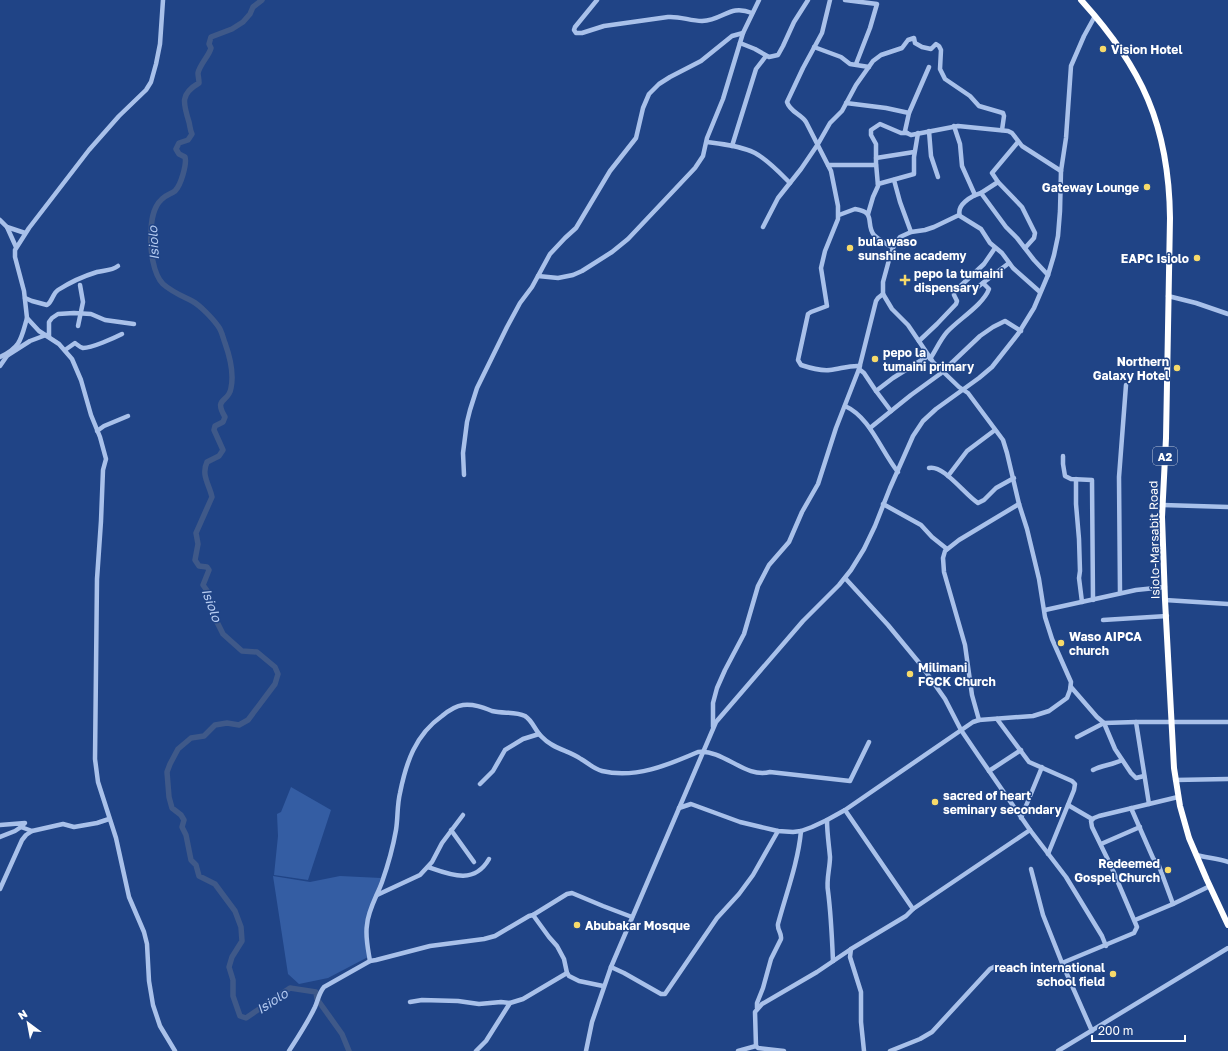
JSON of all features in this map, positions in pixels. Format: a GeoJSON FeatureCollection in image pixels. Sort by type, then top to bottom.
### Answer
{"type":"FeatureCollection","features":[{"type":"Feature","properties":{"kind":"highway","name":"Isiolo-Marsabit Road"},"geometry":{"type":"LineString","coordinates":[[1081,0],[1114,39],[1134,69],[1149,101],[1160,133],[1168,169],[1170,194],[1163,505],[1164,587],[1167,616],[1175,780],[1182,816],[1196,855],[1228,924]]}},
{"type":"Feature","properties":{"kind":"street"},"geometry":{"type":"LineString","coordinates":[[0,366],[8,354],[21,341],[27,318],[25,298],[15,257],[16,247],[25,233],[105,131],[146,90],[151,82],[160,44],[164,0]]}},
{"type":"Feature","properties":{"kind":"street"},"geometry":{"type":"LineString","coordinates":[[597,0],[575,27],[574,30],[576,33],[582,33],[604,26],[668,17],[703,21],[718,17],[734,10],[742,10],[752,13]]}},
{"type":"Feature","properties":{"kind":"street"},"geometry":{"type":"LineString","coordinates":[[538,276],[558,278],[573,275],[588,268],[620,247],[695,168],[703,156],[723,99],[742,33],[759,0]]}},
{"type":"Feature","properties":{"kind":"street"},"geometry":{"type":"LineString","coordinates":[[740,43],[755,49],[766,56],[774,57],[779,54],[791,28],[808,0]]}},
{"type":"Feature","properties":{"kind":"street"},"geometry":{"type":"LineString","coordinates":[[830,0],[823,28],[787,104],[805,120],[828,165],[834,183],[838,215],[837,223],[825,251],[822,265],[827,306],[808,314],[798,360],[801,365],[825,370],[852,366],[859,368],[891,411]]}},
{"type":"Feature","properties":{"kind":"street"},"geometry":{"type":"LineString","coordinates":[[845,0],[877,4],[870,28],[856,64]]}},
{"type":"Feature","properties":{"kind":"street"},"geometry":{"type":"LineString","coordinates":[[586,1051],[592,1022],[610,967],[704,752],[713,727],[722,714],[804,621],[845,578],[864,549],[913,436],[923,421],[936,409],[988,370],[1021,331],[1034,308],[1048,275],[1059,229],[1061,171],[1066,138],[1071,66],[1095,16]]}},
{"type":"Feature","properties":{"kind":"street"},"geometry":{"type":"LineString","coordinates":[[464,475],[463,452],[467,422],[477,388],[513,315],[550,254],[580,223],[610,171],[636,138],[643,108],[649,94],[659,84],[697,64],[732,36],[742,33]]}},
{"type":"Feature","properties":{"kind":"street"},"geometry":{"type":"LineString","coordinates":[[763,227],[778,198],[818,144],[830,123],[840,113],[856,85],[869,68],[877,58],[902,48],[911,39],[914,38],[917,44],[928,49],[933,48],[936,44],[940,48],[940,69],[945,79],[970,96],[979,106],[1003,113],[1002,130]]}},
{"type":"Feature","properties":{"kind":"street"},"geometry":{"type":"LineString","coordinates":[[814,47],[841,57],[850,64],[856,64],[869,68]]}},
{"type":"Feature","properties":{"kind":"street"},"geometry":{"type":"LineString","coordinates":[[732,146],[756,69],[766,56]]}},
{"type":"Feature","properties":{"kind":"street"},"geometry":{"type":"LineString","coordinates":[[907,133],[906,128],[909,113],[929,67]]}},
{"type":"Feature","properties":{"kind":"street"},"geometry":{"type":"LineString","coordinates":[[846,103],[886,108],[909,113]]}},
{"type":"Feature","properties":{"kind":"street"},"geometry":{"type":"LineString","coordinates":[[893,248],[873,233],[868,214],[878,184],[876,142],[871,133],[873,128],[879,124],[901,133],[911,135],[954,126],[968,126],[1011,132],[1022,146],[1061,171]]}},
{"type":"Feature","properties":{"kind":"street"},"geometry":{"type":"LineString","coordinates":[[954,126],[960,144],[962,166],[975,195]]}},
{"type":"Feature","properties":{"kind":"street"},"geometry":{"type":"LineString","coordinates":[[929,131],[931,156],[938,177]]}},
{"type":"Feature","properties":{"kind":"street"},"geometry":{"type":"LineString","coordinates":[[878,184],[914,174],[914,152],[918,133]]}},
{"type":"Feature","properties":{"kind":"street"},"geometry":{"type":"LineString","coordinates":[[707,142],[751,151],[757,154],[790,183]]}},
{"type":"Feature","properties":{"kind":"street"},"geometry":{"type":"LineString","coordinates":[[1018,142],[993,172],[993,176],[1019,203],[1035,233],[1034,238],[1025,248]]}},
{"type":"Feature","properties":{"kind":"street"},"geometry":{"type":"LineString","coordinates":[[876,158],[914,152]]}},
{"type":"Feature","properties":{"kind":"street"},"geometry":{"type":"LineString","coordinates":[[828,165],[876,165]]}},
{"type":"Feature","properties":{"kind":"street"},"geometry":{"type":"LineString","coordinates":[[894,180],[911,232]]}},
{"type":"Feature","properties":{"kind":"street"},"geometry":{"type":"LineString","coordinates":[[959,215],[960,207],[975,195],[981,193],[998,182]]}},
{"type":"Feature","properties":{"kind":"street"},"geometry":{"type":"LineString","coordinates":[[981,193],[1006,227],[1048,275]]}},
{"type":"Feature","properties":{"kind":"street"},"geometry":{"type":"LineString","coordinates":[[838,215],[855,209],[868,214]]}},
{"type":"Feature","properties":{"kind":"street"},"geometry":{"type":"LineString","coordinates":[[959,215],[934,227],[911,232],[901,236],[893,248],[883,282],[883,294],[890,306],[908,325],[930,357],[943,372],[959,387],[964,389],[1002,438],[1014,478],[1019,504],[1031,542],[1045,616],[1050,633],[1069,675],[1071,687],[1097,718],[1104,723],[1115,749],[1134,778],[1144,776]]}},
{"type":"Feature","properties":{"kind":"street"},"geometry":{"type":"LineString","coordinates":[[959,215],[978,227],[990,243],[1002,253],[1008,263],[1040,292]]}},
{"type":"Feature","properties":{"kind":"street"},"geometry":{"type":"LineString","coordinates":[[0,220],[6,227],[16,247]]}},
{"type":"Feature","properties":{"kind":"street"},"geometry":{"type":"LineString","coordinates":[[6,227],[25,233]]}},
{"type":"Feature","properties":{"kind":"street"},"geometry":{"type":"LineString","coordinates":[[919,341],[956,304],[957,301],[954,292],[984,264],[995,248]]}},
{"type":"Feature","properties":{"kind":"street"},"geometry":{"type":"LineString","coordinates":[[975,289],[1008,263]]}},
{"type":"Feature","properties":{"kind":"street"},"geometry":{"type":"LineString","coordinates":[[25,298],[46,304],[52,300],[56,291],[89,274],[111,270],[118,266]]}},
{"type":"Feature","properties":{"kind":"street"},"geometry":{"type":"LineString","coordinates":[[876,391],[893,378],[930,357],[948,331],[974,308],[988,293],[989,289],[983,283]]}},
{"type":"Feature","properties":{"kind":"street"},"geometry":{"type":"LineString","coordinates":[[78,326],[83,302],[80,285]]}},
{"type":"Feature","properties":{"kind":"street"},"geometry":{"type":"LineString","coordinates":[[713,727],[713,703],[717,688],[744,634],[758,586],[769,565],[789,542],[804,509],[813,496],[836,428],[859,368],[876,301],[883,294]]}},
{"type":"Feature","properties":{"kind":"street"},"geometry":{"type":"LineString","coordinates":[[1168,296],[1196,303],[1228,314]]}},
{"type":"Feature","properties":{"kind":"street"},"geometry":{"type":"LineString","coordinates":[[47,336],[49,322],[52,318],[65,313],[91,314],[111,322],[134,324]]}},
{"type":"Feature","properties":{"kind":"street"},"geometry":{"type":"LineString","coordinates":[[27,318],[39,331],[59,344],[72,360],[106,459],[103,470],[96,579],[95,759],[98,782],[118,844],[129,897],[144,932],[148,952],[149,981],[153,1005],[160,1026],[175,1051]]}},
{"type":"Feature","properties":{"kind":"street"},"geometry":{"type":"LineString","coordinates":[[870,428],[943,372],[978,337],[997,325],[1006,322],[1021,331]]}},
{"type":"Feature","properties":{"kind":"street"},"geometry":{"type":"LineString","coordinates":[[65,350],[75,343],[84,348],[122,334]]}},
{"type":"Feature","properties":{"kind":"street"},"geometry":{"type":"LineString","coordinates":[[0,357],[17,350],[30,341],[47,336]]}},
{"type":"Feature","properties":{"kind":"street"},"geometry":{"type":"LineString","coordinates":[[1120,593],[1119,477],[1126,385]]}},
{"type":"Feature","properties":{"kind":"street"},"geometry":{"type":"LineString","coordinates":[[845,406],[852,410],[870,428],[882,450],[898,472]]}},
{"type":"Feature","properties":{"kind":"street"},"geometry":{"type":"LineString","coordinates":[[97,431],[104,426],[128,416]]}},
{"type":"Feature","properties":{"kind":"street"},"geometry":{"type":"LineString","coordinates":[[948,476],[967,451],[995,430]]}},
{"type":"Feature","properties":{"kind":"street"},"geometry":{"type":"LineString","coordinates":[[1064,456],[1062,464],[1064,475],[1068,478],[1076,480],[1092,480],[1093,600]]}},
{"type":"Feature","properties":{"kind":"street"},"geometry":{"type":"LineString","coordinates":[[928,468],[934,467],[948,476],[979,503],[996,488],[1014,478]]}},
{"type":"Feature","properties":{"kind":"street"},"geometry":{"type":"LineString","coordinates":[[1076,480],[1076,504],[1080,547],[1079,578],[1082,602]]}},
{"type":"Feature","properties":{"kind":"street"},"geometry":{"type":"LineString","coordinates":[[883,504],[923,527],[932,537],[947,549]]}},
{"type":"Feature","properties":{"kind":"street"},"geometry":{"type":"LineString","coordinates":[[979,720],[972,695],[964,645],[943,568],[943,558],[947,549],[1019,504]]}},
{"type":"Feature","properties":{"kind":"street"},"geometry":{"type":"LineString","coordinates":[[1163,505],[1228,507]]}},
{"type":"Feature","properties":{"kind":"street"},"geometry":{"type":"LineString","coordinates":[[845,578],[888,625],[921,665],[949,706],[961,730],[1021,818],[1066,877],[1102,936],[1106,946]]}},
{"type":"Feature","properties":{"kind":"street"},"geometry":{"type":"LineString","coordinates":[[1045,610],[1120,593],[1164,587]]}},
{"type":"Feature","properties":{"kind":"street"},"geometry":{"type":"LineString","coordinates":[[1165,600],[1228,604]]}},
{"type":"Feature","properties":{"kind":"street"},"geometry":{"type":"LineString","coordinates":[[1103,620],[1167,616]]}},
{"type":"Feature","properties":{"kind":"street"},"geometry":{"type":"LineString","coordinates":[[679,808],[691,804],[740,822],[778,831],[801,832],[845,810],[973,722],[979,720],[1033,716],[1049,710],[1065,700],[1071,687]]}},
{"type":"Feature","properties":{"kind":"street"},"geometry":{"type":"LineString","coordinates":[[370,961],[367,941],[367,923],[384,877],[394,839],[398,819],[400,794],[410,756],[415,745],[432,724],[450,710],[457,707],[482,706],[494,711],[526,716],[539,734],[553,746],[581,758],[595,768],[628,774],[646,771],[698,752],[704,752],[713,754],[764,774],[770,772],[850,781],[869,742]]}},
{"type":"Feature","properties":{"kind":"street"},"geometry":{"type":"LineString","coordinates":[[997,719],[1029,762],[1074,783],[1074,790],[1048,854]]}},
{"type":"Feature","properties":{"kind":"street"},"geometry":{"type":"LineString","coordinates":[[1077,736],[1104,723],[1171,721],[1228,722]]}},
{"type":"Feature","properties":{"kind":"street"},"geometry":{"type":"LineString","coordinates":[[1136,722],[1149,804]]}},
{"type":"Feature","properties":{"kind":"street"},"geometry":{"type":"LineString","coordinates":[[480,784],[492,771],[505,750],[523,739],[539,734]]}},
{"type":"Feature","properties":{"kind":"street"},"geometry":{"type":"LineString","coordinates":[[989,770],[1021,750]]}},
{"type":"Feature","properties":{"kind":"street"},"geometry":{"type":"LineString","coordinates":[[1093,770],[1116,764],[1122,760]]}},
{"type":"Feature","properties":{"kind":"street"},"geometry":{"type":"LineString","coordinates":[[1021,818],[1042,768]]}},
{"type":"Feature","properties":{"kind":"street"},"geometry":{"type":"LineString","coordinates":[[1175,780],[1228,779]]}},
{"type":"Feature","properties":{"kind":"street"},"geometry":{"type":"LineString","coordinates":[[1092,819],[1178,797]]}},
{"type":"Feature","properties":{"kind":"street"},"geometry":{"type":"LineString","coordinates":[[1068,805],[1092,819]]}},
{"type":"Feature","properties":{"kind":"street"},"geometry":{"type":"LineString","coordinates":[[1131,808],[1153,858],[1159,866],[1162,878],[1173,904]]}},
{"type":"Feature","properties":{"kind":"street"},"geometry":{"type":"LineString","coordinates":[[845,810],[913,909]]}},
{"type":"Feature","properties":{"kind":"street"},"geometry":{"type":"LineString","coordinates":[[377,895],[420,874],[428,867],[442,843],[463,815]]}},
{"type":"Feature","properties":{"kind":"street"},"geometry":{"type":"LineString","coordinates":[[0,889],[18,848],[26,835],[32,831],[63,824],[74,827],[97,823],[109,819]]}},
{"type":"Feature","properties":{"kind":"street"},"geometry":{"type":"LineString","coordinates":[[1062,963],[1106,946],[1136,932],[1137,927],[1135,920],[1092,827],[1092,819]]}},
{"type":"Feature","properties":{"kind":"street"},"geometry":{"type":"LineString","coordinates":[[827,820],[827,839],[830,856],[828,891],[831,914],[833,961]]}},
{"type":"Feature","properties":{"kind":"street"},"geometry":{"type":"LineString","coordinates":[[0,825],[25,823],[15,831],[0,837]]}},
{"type":"Feature","properties":{"kind":"street"},"geometry":{"type":"LineString","coordinates":[[21,827],[32,831]]}},
{"type":"Feature","properties":{"kind":"street"},"geometry":{"type":"LineString","coordinates":[[1101,844],[1140,827]]}},
{"type":"Feature","properties":{"kind":"street"},"geometry":{"type":"LineString","coordinates":[[451,830],[474,862]]}},
{"type":"Feature","properties":{"kind":"street"},"geometry":{"type":"LineString","coordinates":[[757,1008],[906,916],[913,909],[1030,830]]}},
{"type":"Feature","properties":{"kind":"street"},"geometry":{"type":"LineString","coordinates":[[610,967],[661,994],[665,994],[717,918],[739,894],[753,875],[778,831]]}},
{"type":"Feature","properties":{"kind":"street"},"geometry":{"type":"LineString","coordinates":[[756,1046],[755,1012],[771,959],[781,937],[778,926],[787,896],[801,832]]}},
{"type":"Feature","properties":{"kind":"street"},"geometry":{"type":"LineString","coordinates":[[1196,855],[1228,862]]}},
{"type":"Feature","properties":{"kind":"street"},"geometry":{"type":"LineString","coordinates":[[428,867],[450,875],[463,877],[475,874],[485,866],[490,859]]}},
{"type":"Feature","properties":{"kind":"street"},"geometry":{"type":"LineString","coordinates":[[1031,869],[1044,915],[1062,963],[1092,1031]]}},
{"type":"Feature","properties":{"kind":"street"},"geometry":{"type":"LineString","coordinates":[[1135,920],[1210,886]]}},
{"type":"Feature","properties":{"kind":"street"},"geometry":{"type":"LineString","coordinates":[[288,1051],[315,1006],[321,990],[370,961],[383,959],[430,946],[484,939],[495,936],[533,915],[564,895],[572,893],[632,917]]}},
{"type":"Feature","properties":{"kind":"street"},"geometry":{"type":"LineString","coordinates":[[533,915],[557,946],[564,959],[567,974],[579,981],[604,986]]}},
{"type":"Feature","properties":{"kind":"street"},"geometry":{"type":"LineString","coordinates":[[1058,1051],[1228,948]]}},
{"type":"Feature","properties":{"kind":"street"},"geometry":{"type":"LineString","coordinates":[[851,949],[850,957],[861,992],[861,1022],[864,1051]]}},
{"type":"Feature","properties":{"kind":"street"},"geometry":{"type":"LineString","coordinates":[[890,1051],[920,1039],[932,1032],[990,969],[996,966]]}},
{"type":"Feature","properties":{"kind":"street"},"geometry":{"type":"LineString","coordinates":[[410,1002],[422,1000],[458,1001],[479,1004],[501,1002],[510,1003],[523,999],[567,974]]}},
{"type":"Feature","properties":{"kind":"street"},"geometry":{"type":"LineString","coordinates":[[476,1051],[486,1041],[510,1003]]}},
{"type":"Feature","properties":{"kind":"street"},"geometry":{"type":"LineString","coordinates":[[740,1051],[756,1046],[758,1048],[784,1051]]}},
{"type":"Feature","properties":{"kind":"shaded area"},"geometry":{"type":"Polygon","coordinates":[[[291,787],[331,810],[308,880],[274,875],[278,836],[277,814],[281,812],[291,787]]]}},
{"type":"Feature","properties":{"kind":"shaded area"},"geometry":{"type":"Polygon","coordinates":[[[273,876],[310,882],[340,876],[381,878],[367,916],[368,957],[328,978],[299,984],[288,974],[273,876]]]}},
{"type":"Feature","properties":{"kind":"waterway","name":"Isiolo"},"geometry":{"type":"LineString","coordinates":[[262,0],[253,7],[250,14],[243,22],[232,29],[211,37],[209,44],[211,48],[210,51],[198,73],[199,83],[186,95],[185,109],[192,134],[188,140],[179,143],[176,149],[179,154],[185,157],[183,174],[175,191],[164,198],[154,211],[151,241],[153,261],[160,280],[177,294],[199,306],[216,323],[221,332],[231,366],[232,383],[230,393],[221,403],[222,411],[225,417],[223,422],[215,426],[214,430],[223,450],[219,456],[207,462],[205,467],[206,480],[212,497],[196,533],[198,544],[195,560],[199,566],[207,567],[209,570],[203,585],[208,592],[213,614],[223,634],[242,651],[257,652],[275,667],[278,674],[275,684],[248,720],[239,725],[227,723],[215,725],[204,736],[191,738],[178,749],[167,772],[169,797],[172,808],[181,815],[184,820],[182,827],[186,835],[191,860],[196,865],[199,876],[215,884],[235,911],[241,927],[242,941],[232,957],[229,967],[233,980],[233,996],[240,1016],[246,1018],[290,988],[316,992],[317,999],[342,1034],[349,1051]]}},
{"type":"Feature","properties":{"kind":"place","name":"Vision Hotel"},"geometry":{"type":"Point","coordinates":[1103,49]}},
{"type":"Feature","properties":{"kind":"place","name":"Gateway Lounge"},"geometry":{"type":"Point","coordinates":[1147,187]}},
{"type":"Feature","properties":{"kind":"place","name":"bula waso sunshine academy"},"geometry":{"type":"Point","coordinates":[850,248]}},
{"type":"Feature","properties":{"kind":"place","name":"EAPC Isiolo"},"geometry":{"type":"Point","coordinates":[1197,258]}},
{"type":"Feature","properties":{"kind":"place","name":"pepo la tumaini dispensary"},"geometry":{"type":"Point","coordinates":[905,280]}},
{"type":"Feature","properties":{"kind":"place","name":"pepo la tumaini primary"},"geometry":{"type":"Point","coordinates":[875,359]}},
{"type":"Feature","properties":{"kind":"place","name":"Northern Galaxy Hotel"},"geometry":{"type":"Point","coordinates":[1177,368]}},
{"type":"Feature","properties":{"kind":"place","name":"Waso AIPCA church"},"geometry":{"type":"Point","coordinates":[1061,643]}},
{"type":"Feature","properties":{"kind":"place","name":"Milimani FGCK Church"},"geometry":{"type":"Point","coordinates":[910,674]}},
{"type":"Feature","properties":{"kind":"place","name":"sacred of heart seminary secondary"},"geometry":{"type":"Point","coordinates":[935,802]}},
{"type":"Feature","properties":{"kind":"place","name":"Redeemed Gospel Church"},"geometry":{"type":"Point","coordinates":[1168,870]}},
{"type":"Feature","properties":{"kind":"place","name":"Abubakar Mosque"},"geometry":{"type":"Point","coordinates":[577,925]}},
{"type":"Feature","properties":{"kind":"place","name":"reach international school field"},"geometry":{"type":"Point","coordinates":[1113,974]}}]}
